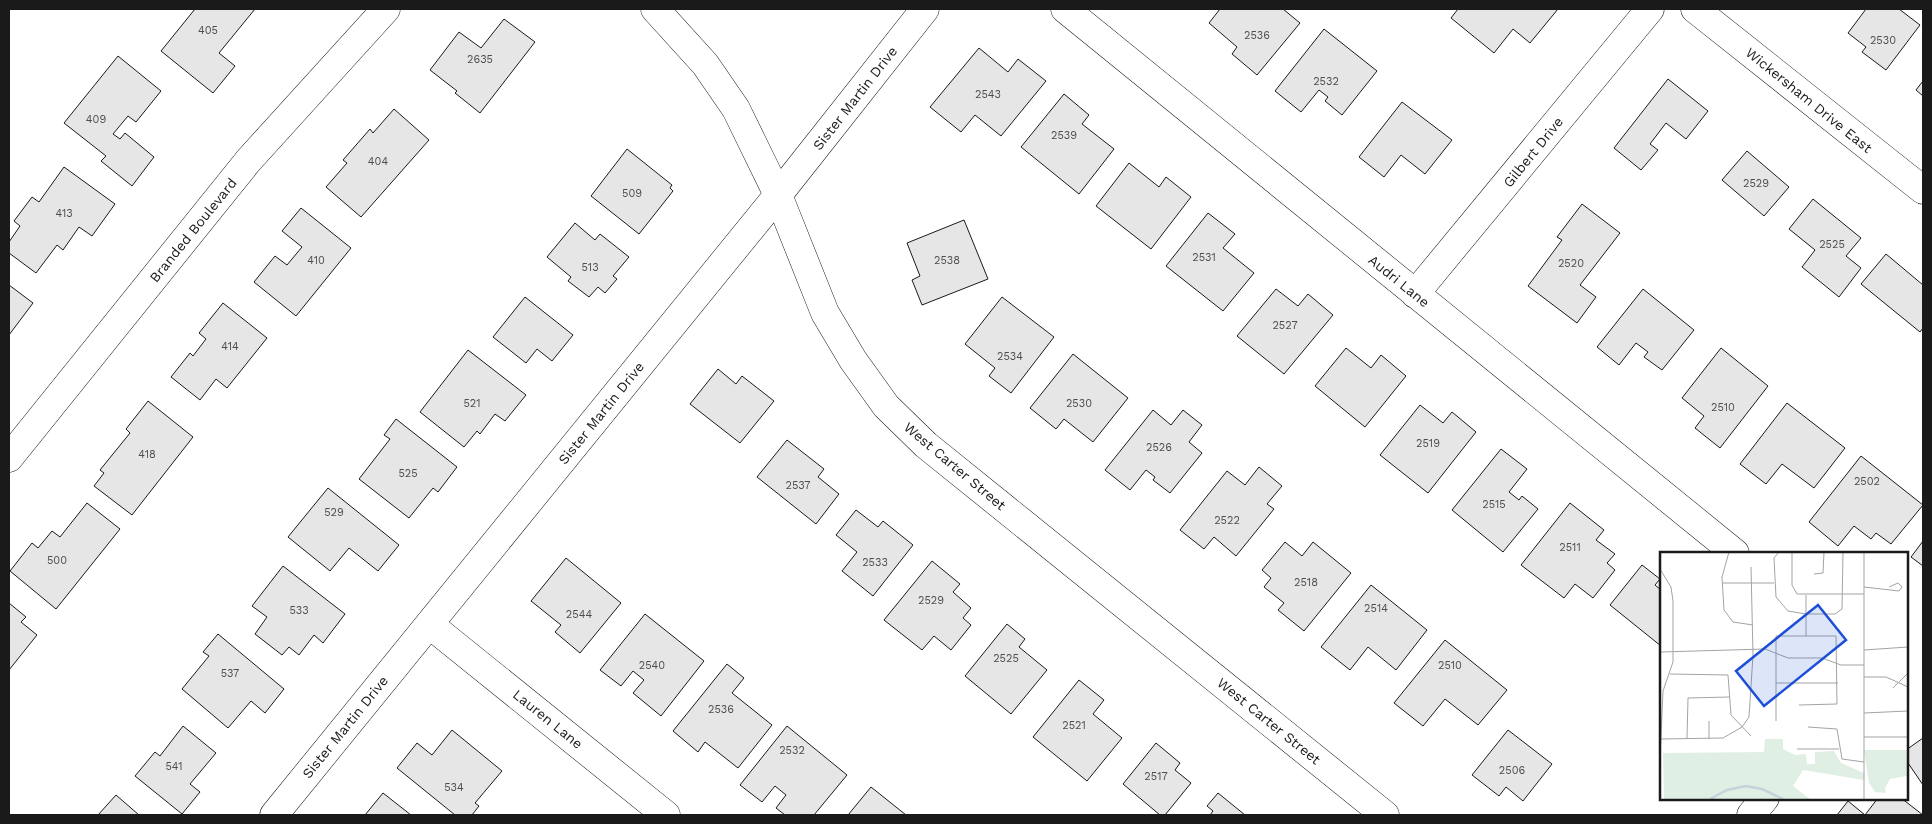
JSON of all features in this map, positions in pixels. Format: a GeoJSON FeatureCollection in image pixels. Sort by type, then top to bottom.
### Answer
{"type":"FeatureCollection","features":[{"type":"Feature","properties":{"kind":"street","name":"Branded Boulevard"},"geometry":{"type":"LineString","coordinates":[[9,458],[248,161],[386,9]]}},
{"type":"Feature","properties":{"kind":"street","name":"West Carter Street"},"geometry":{"type":"LineString","coordinates":[[655,9],[705,64],[736,108],[778,195],[825,313],[853,360],[886,406],[926,445],[1385,815]]}},
{"type":"Feature","properties":{"kind":"street","name":"Sister Martin Drive"},"geometry":{"type":"LineString","coordinates":[[274,815],[778,195],[925,9]]}},
{"type":"Feature","properties":{"kind":"street","name":"Audri Lane"},"geometry":{"type":"LineString","coordinates":[[1064,9],[1734,552]]}},
{"type":"Feature","properties":{"kind":"street","name":"Gilbert Drive"},"geometry":{"type":"LineString","coordinates":[[1415,294],[1650,9]]}},
{"type":"Feature","properties":{"kind":"street","name":"Wickersham Drive East"},"geometry":{"type":"LineString","coordinates":[[1695,9],[1923,190]]}},
{"type":"Feature","properties":{"kind":"street","name":"Lauren Lane"},"geometry":{"type":"LineString","coordinates":[[429,624],[666,815]]}},
{"type":"Feature","properties":{"kind":"street"},"geometry":{"type":"LineString","coordinates":[[1751,815],[1764,799]]}},
{"type":"Feature","properties":{"kind":"building"},"geometry":{"type":"Polygon","coordinates":[[[195,9],[255,9],[219,53],[235,66],[213,93],[161,51],[195,9]]]}},
{"type":"Feature","properties":{"kind":"building"},"geometry":{"type":"Polygon","coordinates":[[[1220,9],[1283,9],[1300,23],[1257,75],[1232,54],[1237,47],[1209,23],[1220,9]]]}},
{"type":"Feature","properties":{"kind":"building"},"geometry":{"type":"Polygon","coordinates":[[[1458,9],[1558,9],[1530,43],[1513,29],[1494,53],[1451,18],[1458,9]]]}},
{"type":"Feature","properties":{"kind":"building"},"geometry":{"type":"Polygon","coordinates":[[[1866,9],[1899,9],[1920,25],[1886,70],[1862,52],[1866,47],[1848,33],[1866,9]]]}},
{"type":"Feature","properties":{"kind":"building"},"geometry":{"type":"Polygon","coordinates":[[[504,19],[535,42],[480,113],[455,93],[457,91],[430,70],[459,32],[481,48],[504,19]]]}},
{"type":"Feature","properties":{"kind":"building"},"geometry":{"type":"Polygon","coordinates":[[[1324,29],[1377,71],[1342,115],[1325,101],[1328,97],[1319,90],[1301,112],[1275,91],[1324,29]]]}},
{"type":"Feature","properties":{"kind":"building"},"geometry":{"type":"Polygon","coordinates":[[[979,48],[1008,72],[1018,59],[1046,81],[1001,136],[975,115],[961,132],[930,107],[979,48]]]}},
{"type":"Feature","properties":{"kind":"building"},"geometry":{"type":"Polygon","coordinates":[[[118,56],[161,91],[136,122],[128,116],[113,134],[120,139],[125,133],[154,157],[132,186],[101,161],[106,156],[64,123],[118,56]]]}},
{"type":"Feature","properties":{"kind":"building"},"geometry":{"type":"Polygon","coordinates":[[[1668,79],[1708,111],[1686,139],[1666,123],[1650,144],[1658,150],[1641,170],[1614,148],[1668,79]]]}},
{"type":"Feature","properties":{"kind":"building"},"geometry":{"type":"Polygon","coordinates":[[[1923,81],[1923,96],[1916,90],[1923,81]]]}},
{"type":"Feature","properties":{"kind":"building"},"geometry":{"type":"Polygon","coordinates":[[[1064,94],[1089,115],[1082,124],[1114,149],[1079,194],[1021,147],[1064,94]]]}},
{"type":"Feature","properties":{"kind":"building"},"geometry":{"type":"Polygon","coordinates":[[[1402,102],[1452,140],[1425,174],[1401,155],[1384,177],[1359,157],[1402,102]]]}},
{"type":"Feature","properties":{"kind":"building"},"geometry":{"type":"Polygon","coordinates":[[[394,109],[429,140],[361,217],[326,187],[347,163],[343,160],[370,129],[373,133],[394,109]]]}},
{"type":"Feature","properties":{"kind":"building"},"geometry":{"type":"Polygon","coordinates":[[[627,149],[672,185],[670,188],[673,191],[639,234],[591,196],[627,149]]]}},
{"type":"Feature","properties":{"kind":"building"},"geometry":{"type":"Polygon","coordinates":[[[1747,151],[1789,187],[1764,216],[1722,180],[1747,151]]]}},
{"type":"Feature","properties":{"kind":"building"},"geometry":{"type":"Polygon","coordinates":[[[1129,163],[1159,187],[1166,177],[1191,197],[1151,249],[1096,206],[1129,163]]]}},
{"type":"Feature","properties":{"kind":"building"},"geometry":{"type":"Polygon","coordinates":[[[64,167],[115,204],[92,236],[79,227],[63,250],[57,245],[36,273],[9,253],[9,242],[20,226],[14,221],[32,197],[39,202],[64,167]]]}},
{"type":"Feature","properties":{"kind":"building"},"geometry":{"type":"Polygon","coordinates":[[[1813,199],[1861,238],[1846,256],[1861,268],[1839,297],[1802,267],[1815,250],[1789,229],[1813,199]]]}},
{"type":"Feature","properties":{"kind":"building"},"geometry":{"type":"Polygon","coordinates":[[[1582,204],[1620,233],[1580,285],[1596,297],[1577,323],[1528,286],[1562,240],[1557,237],[1582,204]]]}},
{"type":"Feature","properties":{"kind":"building"},"geometry":{"type":"Polygon","coordinates":[[[301,208],[351,248],[296,316],[254,282],[275,256],[287,265],[302,247],[282,231],[301,208]]]}},
{"type":"Feature","properties":{"kind":"building"},"geometry":{"type":"Polygon","coordinates":[[[1208,213],[1235,234],[1223,248],[1254,273],[1223,311],[1166,266],[1208,213]]]}},
{"type":"Feature","properties":{"kind":"building"},"geometry":{"type":"Polygon","coordinates":[[[964,220],[988,279],[922,305],[912,280],[920,276],[907,243],[964,220]]]}},
{"type":"Feature","properties":{"kind":"building"},"geometry":{"type":"Polygon","coordinates":[[[575,223],[595,240],[600,234],[629,257],[613,276],[617,279],[605,293],[598,287],[589,297],[568,281],[571,277],[547,257],[575,223]]]}},
{"type":"Feature","properties":{"kind":"building"},"geometry":{"type":"Polygon","coordinates":[[[1886,254],[1923,285],[1923,328],[1920,332],[1861,284],[1886,254]]]}},
{"type":"Feature","properties":{"kind":"building"},"geometry":{"type":"Polygon","coordinates":[[[9,285],[33,303],[9,335],[9,285]]]}},
{"type":"Feature","properties":{"kind":"building"},"geometry":{"type":"Polygon","coordinates":[[[1276,289],[1298,306],[1308,294],[1333,315],[1284,374],[1237,336],[1276,289]]]}},
{"type":"Feature","properties":{"kind":"building"},"geometry":{"type":"Polygon","coordinates":[[[1643,289],[1694,330],[1662,370],[1644,357],[1648,352],[1636,343],[1619,365],[1597,347],[1643,289]]]}},
{"type":"Feature","properties":{"kind":"building"},"geometry":{"type":"Polygon","coordinates":[[[525,297],[573,335],[552,361],[537,349],[526,363],[493,337],[525,297]]]}},
{"type":"Feature","properties":{"kind":"building"},"geometry":{"type":"Polygon","coordinates":[[[1002,297],[1054,337],[1011,393],[989,376],[995,368],[965,344],[1002,297]]]}},
{"type":"Feature","properties":{"kind":"building"},"geometry":{"type":"Polygon","coordinates":[[[223,303],[267,338],[227,388],[216,379],[200,400],[171,377],[190,353],[193,356],[206,339],[199,333],[223,303]]]}},
{"type":"Feature","properties":{"kind":"building"},"geometry":{"type":"Polygon","coordinates":[[[1346,348],[1371,368],[1381,355],[1406,376],[1365,427],[1315,386],[1346,348]]]}},
{"type":"Feature","properties":{"kind":"building"},"geometry":{"type":"Polygon","coordinates":[[[1721,348],[1768,386],[1720,448],[1695,428],[1704,416],[1682,398],[1721,348]]]}},
{"type":"Feature","properties":{"kind":"building"},"geometry":{"type":"Polygon","coordinates":[[[468,350],[526,395],[505,421],[495,414],[480,434],[477,431],[464,447],[420,412],[468,350]]]}},
{"type":"Feature","properties":{"kind":"building"},"geometry":{"type":"Polygon","coordinates":[[[1073,354],[1128,398],[1093,442],[1064,419],[1056,429],[1030,408],[1073,354]]]}},
{"type":"Feature","properties":{"kind":"building"},"geometry":{"type":"Polygon","coordinates":[[[718,369],[736,384],[742,376],[774,401],[740,443],[690,404],[718,369]]]}},
{"type":"Feature","properties":{"kind":"building"},"geometry":{"type":"Polygon","coordinates":[[[148,401],[193,437],[132,515],[94,486],[104,473],[100,470],[130,433],[126,429],[148,401]]]}},
{"type":"Feature","properties":{"kind":"building"},"geometry":{"type":"Polygon","coordinates":[[[1787,403],[1845,448],[1814,488],[1782,464],[1766,484],[1740,464],[1787,403]]]}},
{"type":"Feature","properties":{"kind":"building"},"geometry":{"type":"Polygon","coordinates":[[[1420,405],[1443,423],[1452,412],[1476,432],[1428,493],[1380,455],[1420,405]]]}},
{"type":"Feature","properties":{"kind":"building"},"geometry":{"type":"Polygon","coordinates":[[[1153,410],[1171,425],[1183,410],[1202,425],[1189,442],[1202,453],[1170,493],[1153,480],[1155,477],[1146,470],[1130,490],[1105,470],[1153,410]]]}},
{"type":"Feature","properties":{"kind":"building"},"geometry":{"type":"Polygon","coordinates":[[[396,419],[457,467],[438,492],[433,488],[409,518],[359,479],[390,439],[384,435],[396,419]]]}},
{"type":"Feature","properties":{"kind":"building"},"geometry":{"type":"Polygon","coordinates":[[[787,440],[824,469],[818,477],[839,494],[816,524],[757,477],[787,440]]]}},
{"type":"Feature","properties":{"kind":"building"},"geometry":{"type":"Polygon","coordinates":[[[1501,449],[1527,469],[1509,492],[1519,500],[1522,496],[1538,509],[1503,552],[1452,510],[1501,449]]]}},
{"type":"Feature","properties":{"kind":"building"},"geometry":{"type":"Polygon","coordinates":[[[1861,456],[1923,505],[1891,544],[1876,533],[1871,539],[1854,526],[1838,546],[1809,522],[1861,456]]]}},
{"type":"Feature","properties":{"kind":"building"},"geometry":{"type":"Polygon","coordinates":[[[1259,467],[1282,486],[1267,504],[1274,509],[1236,556],[1214,537],[1204,549],[1180,530],[1227,471],[1245,485],[1259,467]]]}},
{"type":"Feature","properties":{"kind":"building"},"geometry":{"type":"Polygon","coordinates":[[[328,488],[399,545],[378,571],[349,548],[330,571],[288,537],[328,488]]]}},
{"type":"Feature","properties":{"kind":"building"},"geometry":{"type":"Polygon","coordinates":[[[87,503],[120,529],[56,609],[10,571],[32,543],[38,548],[52,531],[60,537],[87,503]]]}},
{"type":"Feature","properties":{"kind":"building"},"geometry":{"type":"Polygon","coordinates":[[[1570,503],[1604,530],[1596,540],[1615,554],[1607,563],[1615,570],[1593,598],[1575,584],[1564,598],[1521,565],[1570,503]]]}},
{"type":"Feature","properties":{"kind":"building"},"geometry":{"type":"Polygon","coordinates":[[[856,510],[878,527],[883,521],[913,545],[873,596],[842,571],[857,552],[836,535],[856,510]]]}},
{"type":"Feature","properties":{"kind":"building"},"geometry":{"type":"Polygon","coordinates":[[[1923,541],[1923,566],[1911,557],[1923,541]]]}},
{"type":"Feature","properties":{"kind":"building"},"geometry":{"type":"Polygon","coordinates":[[[1285,542],[1302,556],[1313,542],[1351,573],[1304,631],[1278,610],[1284,603],[1264,587],[1271,578],[1262,570],[1285,542]]]}},
{"type":"Feature","properties":{"kind":"building"},"geometry":{"type":"Polygon","coordinates":[[[566,558],[621,603],[580,653],[555,632],[561,625],[531,601],[566,558]]]}},
{"type":"Feature","properties":{"kind":"building"},"geometry":{"type":"Polygon","coordinates":[[[932,561],[960,584],[953,592],[971,608],[963,618],[971,625],[951,650],[934,636],[922,650],[884,620],[932,561]]]}},
{"type":"Feature","properties":{"kind":"building"},"geometry":{"type":"Polygon","coordinates":[[[1642,565],[1660,579],[1655,585],[1660,589],[1660,645],[1610,605],[1642,565]]]}},
{"type":"Feature","properties":{"kind":"building"},"geometry":{"type":"Polygon","coordinates":[[[283,566],[345,614],[323,643],[314,635],[299,655],[289,647],[282,655],[255,634],[267,617],[252,606],[283,566]]]}},
{"type":"Feature","properties":{"kind":"building"},"geometry":{"type":"Polygon","coordinates":[[[1371,585],[1427,630],[1396,670],[1368,647],[1350,670],[1321,647],[1371,585]]]}},
{"type":"Feature","properties":{"kind":"building"},"geometry":{"type":"Polygon","coordinates":[[[9,603],[26,617],[21,622],[37,635],[9,670],[9,603]]]}},
{"type":"Feature","properties":{"kind":"building"},"geometry":{"type":"Polygon","coordinates":[[[645,614],[704,661],[661,716],[633,693],[644,680],[633,671],[621,686],[600,670],[645,614]]]}},
{"type":"Feature","properties":{"kind":"building"},"geometry":{"type":"Polygon","coordinates":[[[1007,624],[1025,639],[1019,647],[1047,670],[1011,714],[965,676],[1007,624]]]}},
{"type":"Feature","properties":{"kind":"building"},"geometry":{"type":"Polygon","coordinates":[[[218,634],[284,689],[265,713],[251,701],[228,728],[182,689],[209,656],[203,652],[218,634]]]}},
{"type":"Feature","properties":{"kind":"building"},"geometry":{"type":"Polygon","coordinates":[[[1445,640],[1507,690],[1478,725],[1445,699],[1423,726],[1394,703],[1445,640]]]}},
{"type":"Feature","properties":{"kind":"building"},"geometry":{"type":"Polygon","coordinates":[[[727,664],[744,678],[732,693],[772,725],[738,768],[705,742],[698,752],[673,731],[727,664]]]}},
{"type":"Feature","properties":{"kind":"building"},"geometry":{"type":"Polygon","coordinates":[[[1079,680],[1104,700],[1093,714],[1122,738],[1087,781],[1033,737],[1079,680]]]}},
{"type":"Feature","properties":{"kind":"building"},"geometry":{"type":"Polygon","coordinates":[[[183,726],[216,753],[190,784],[200,792],[182,814],[135,776],[155,752],[160,756],[183,726]]]}},
{"type":"Feature","properties":{"kind":"building"},"geometry":{"type":"Polygon","coordinates":[[[787,726],[847,775],[814,815],[785,815],[776,808],[786,795],[775,786],[762,802],[740,785],[787,726]]]}},
{"type":"Feature","properties":{"kind":"building"},"geometry":{"type":"Polygon","coordinates":[[[452,730],[502,771],[475,803],[479,806],[472,815],[455,815],[397,768],[417,743],[432,755],[452,730]]]}},
{"type":"Feature","properties":{"kind":"building"},"geometry":{"type":"Polygon","coordinates":[[[1508,730],[1552,764],[1523,801],[1506,787],[1499,796],[1472,775],[1508,730]]]}},
{"type":"Feature","properties":{"kind":"building"},"geometry":{"type":"Polygon","coordinates":[[[1923,738],[1923,785],[1907,761],[1907,749],[1923,738]]]}},
{"type":"Feature","properties":{"kind":"building"},"geometry":{"type":"Polygon","coordinates":[[[1156,743],[1180,763],[1175,770],[1191,783],[1165,815],[1160,815],[1123,784],[1156,743]]]}},
{"type":"Feature","properties":{"kind":"building"},"geometry":{"type":"Polygon","coordinates":[[[871,787],[906,815],[848,815],[871,787]]]}},
{"type":"Feature","properties":{"kind":"building"},"geometry":{"type":"Polygon","coordinates":[[[383,793],[411,815],[365,815],[383,793]]]}},
{"type":"Feature","properties":{"kind":"building"},"geometry":{"type":"Polygon","coordinates":[[[1218,793],[1245,815],[1210,815],[1213,811],[1207,806],[1218,793]]]}},
{"type":"Feature","properties":{"kind":"building"},"geometry":{"type":"Polygon","coordinates":[[[116,795],[139,815],[98,815],[116,795]]]}},
{"type":"Feature","properties":{"kind":"building"},"geometry":{"type":"Polygon","coordinates":[[[1877,799],[1902,799],[1923,815],[1865,815],[1877,799]]]}},
{"type":"Feature","properties":{"kind":"building"},"geometry":{"type":"Polygon","coordinates":[[[1848,801],[1865,815],[1837,815],[1848,801]]]}}]}
